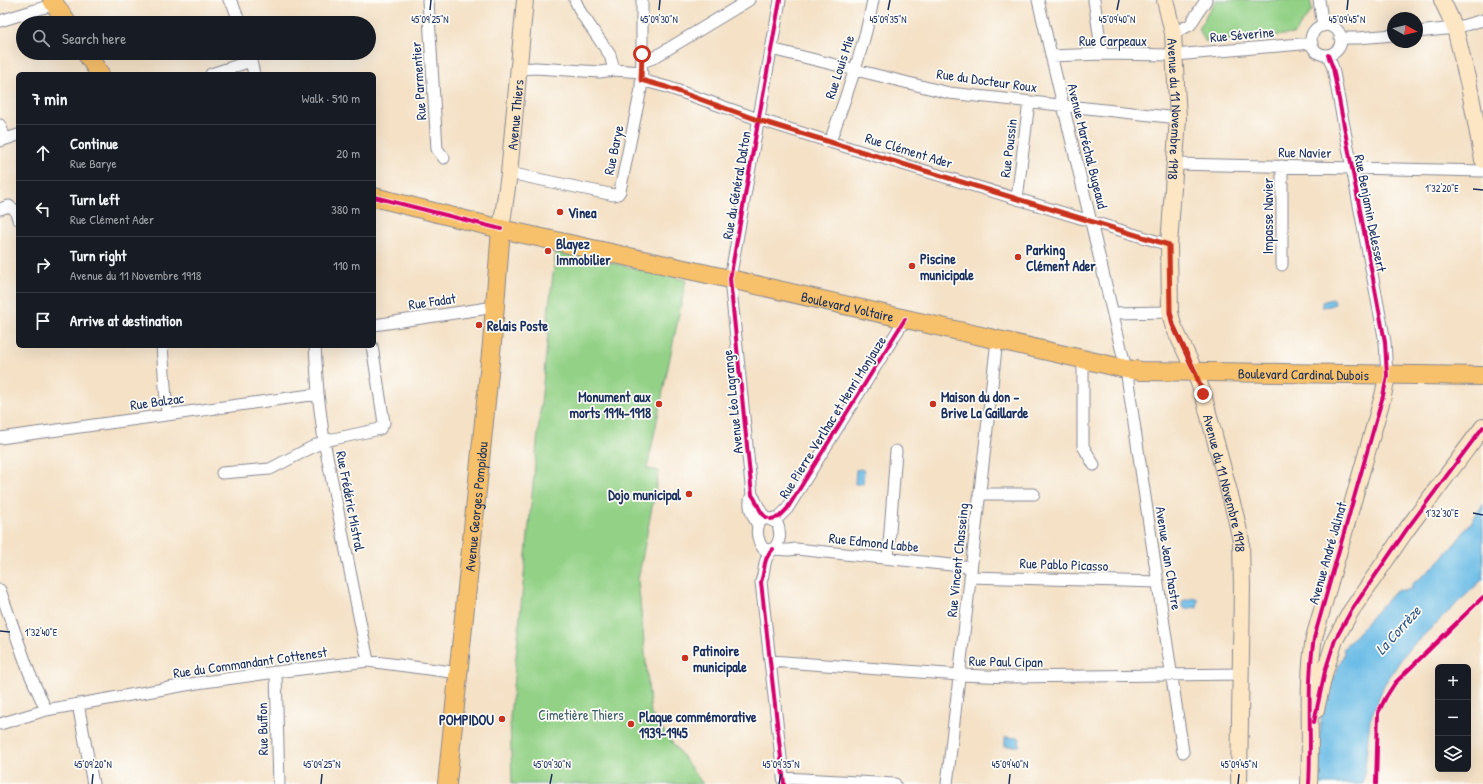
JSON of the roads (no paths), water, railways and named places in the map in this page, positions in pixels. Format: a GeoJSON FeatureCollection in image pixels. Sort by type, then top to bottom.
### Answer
{"type":"FeatureCollection","features":[{"type":"Feature","properties":{"kind":"main road"},"geometry":{"type":"LineString","coordinates":[[53,2],[62,16]]}},
{"type":"Feature","properties":{"kind":"main road"},"geometry":{"type":"LineString","coordinates":[[91,60],[99,72]]}},
{"type":"Feature","properties":{"kind":"main road","name":"Boulevard Voltaire"},"geometry":{"type":"LineString","coordinates":[[376,198],[501,229],[730,279],[1126,369],[1141,371],[1195,372]]}},
{"type":"Feature","properties":{"kind":"main road","name":"Avenue Georges Pompidou"},"geometry":{"type":"LineString","coordinates":[[448,784],[495,307],[501,229]]}},
{"type":"Feature","properties":{"kind":"main road","name":"Boulevard Cardinal Dubois"},"geometry":{"type":"LineString","coordinates":[[1195,372],[1387,376],[1483,376]]}},
{"type":"Feature","properties":{"kind":"street"},"geometry":{"type":"LineString","coordinates":[[229,0],[233,5],[237,16]]}},
{"type":"Feature","properties":{"kind":"street","name":"Rue Parmentier"},"geometry":{"type":"LineString","coordinates":[[428,0],[437,149],[444,158]]}},
{"type":"Feature","properties":{"kind":"street","name":"Avenue Thiers"},"geometry":{"type":"LineString","coordinates":[[501,229],[509,173],[525,0]]}},
{"type":"Feature","properties":{"kind":"street"},"geometry":{"type":"LineString","coordinates":[[575,0],[581,13],[610,55],[614,70]]}},
{"type":"Feature","properties":{"kind":"street","name":"Rue Barye"},"geometry":{"type":"LineString","coordinates":[[509,173],[614,195],[618,194],[620,191],[640,89],[642,72],[642,0]]}},
{"type":"Feature","properties":{"kind":"street"},"geometry":{"type":"LineString","coordinates":[[642,72],[653,58],[749,0]]}},
{"type":"Feature","properties":{"kind":"street","name":"Rue du Général Dalton"},"geometry":{"type":"LineString","coordinates":[[730,279],[780,0]]}},
{"type":"Feature","properties":{"kind":"street","name":"Rue Louis Mie"},"geometry":{"type":"LineString","coordinates":[[830,142],[856,69],[867,31],[873,0]]}},
{"type":"Feature","properties":{"kind":"street","name":"Avenue Maréchal Bugeaud"},"geometry":{"type":"LineString","coordinates":[[1038,0],[1050,56],[1092,222],[1126,369]]}},
{"type":"Feature","properties":{"kind":"street"},"geometry":{"type":"LineString","coordinates":[[1094,0],[1102,54]]}},
{"type":"Feature","properties":{"kind":"street","name":"Avenue du 11 Novembre 1918"},"geometry":{"type":"LineString","coordinates":[[1165,0],[1173,34],[1178,118],[1169,245],[1170,312],[1173,325],[1195,372],[1207,409],[1241,541],[1242,587],[1239,784]]}},
{"type":"Feature","properties":{"kind":"street"},"geometry":{"type":"LineString","coordinates":[[1173,34],[1190,25],[1206,0]]}},
{"type":"Feature","properties":{"kind":"street"},"geometry":{"type":"LineString","coordinates":[[1319,0],[1323,26]]}},
{"type":"Feature","properties":{"kind":"street"},"geometry":{"type":"LineString","coordinates":[[1442,0],[1455,28],[1480,134],[1483,160]]}},
{"type":"Feature","properties":{"kind":"street"},"geometry":{"type":"LineString","coordinates":[[0,21],[53,2]]}},
{"type":"Feature","properties":{"kind":"street"},"geometry":{"type":"LineString","coordinates":[[1423,31],[1455,28],[1483,20]]}},
{"type":"Feature","properties":{"kind":"street"},"geometry":{"type":"LineString","coordinates":[[1323,26],[1328,26],[1336,30],[1340,38],[1339,47],[1336,51],[1328,55],[1320,54],[1316,51],[1312,43],[1313,34],[1319,27],[1323,26]]}},
{"type":"Feature","properties":{"kind":"street"},"geometry":{"type":"LineString","coordinates":[[1340,38],[1387,36]]}},
{"type":"Feature","properties":{"kind":"street","name":"Rue Séverine"},"geometry":{"type":"LineString","coordinates":[[1175,55],[1312,43]]}},
{"type":"Feature","properties":{"kind":"street","name":"Rue du Docteur Roux"},"geometry":{"type":"LineString","coordinates":[[771,49],[949,93],[1178,118]]}},
{"type":"Feature","properties":{"kind":"street","name":"Rue Carpeaux"},"geometry":{"type":"LineString","coordinates":[[1050,56],[1102,54],[1175,55]]}},
{"type":"Feature","properties":{"kind":"street","name":"Rue Benjamin Delessert"},"geometry":{"type":"LineString","coordinates":[[1328,55],[1333,68],[1385,342],[1387,376]]}},
{"type":"Feature","properties":{"kind":"street"},"geometry":{"type":"LineString","coordinates":[[216,72],[243,60]]}},
{"type":"Feature","properties":{"kind":"street"},"geometry":{"type":"LineString","coordinates":[[251,60],[254,72]]}},
{"type":"Feature","properties":{"kind":"street","name":"Rue Clément Ader"},"geometry":{"type":"LineString","coordinates":[[518,69],[536,68],[600,72],[614,70],[642,72],[666,87],[758,120],[1169,245]]}},
{"type":"Feature","properties":{"kind":"street","name":"Rue Poussin"},"geometry":{"type":"LineString","coordinates":[[1016,198],[1029,102]]}},
{"type":"Feature","properties":{"kind":"street"},"geometry":{"type":"LineString","coordinates":[[0,125],[2,140],[16,136]]}},
{"type":"Feature","properties":{"kind":"street","name":"Rue Navier"},"geometry":{"type":"LineString","coordinates":[[1175,164],[1483,170]]}},
{"type":"Feature","properties":{"kind":"street","name":"Impasse Navier"},"geometry":{"type":"LineString","coordinates":[[1282,166],[1282,265]]}},
{"type":"Feature","properties":{"kind":"street"},"geometry":{"type":"LineString","coordinates":[[0,209],[9,206],[15,210],[16,213]]}},
{"type":"Feature","properties":{"kind":"street","name":"Avenue Léo Lagrange"},"geometry":{"type":"LineString","coordinates":[[730,279],[752,494],[750,499],[751,508],[758,526]]}},
{"type":"Feature","properties":{"kind":"street","name":"Rue Fadat"},"geometry":{"type":"LineString","coordinates":[[376,325],[495,307]]}},
{"type":"Feature","properties":{"kind":"street"},"geometry":{"type":"LineString","coordinates":[[1113,313],[1170,312]]}},
{"type":"Feature","properties":{"kind":"street","name":"Rue Pierre Verlhac et Henri Monjauze"},"geometry":{"type":"LineString","coordinates":[[769,518],[779,517],[787,509],[905,319]]}},
{"type":"Feature","properties":{"kind":"street","name":"Rue Vincent Chasseing"},"geometry":{"type":"LineString","coordinates":[[947,784],[997,340]]}},
{"type":"Feature","properties":{"kind":"street"},"geometry":{"type":"LineString","coordinates":[[162,348],[167,414]]}},
{"type":"Feature","properties":{"kind":"street","name":"Rue Frédéric Mistral"},"geometry":{"type":"LineString","coordinates":[[314,348],[324,441],[368,661]]}},
{"type":"Feature","properties":{"kind":"street"},"geometry":{"type":"LineString","coordinates":[[222,473],[270,469],[324,441],[380,429],[384,423],[372,348]]}},
{"type":"Feature","properties":{"kind":"street"},"geometry":{"type":"LineString","coordinates":[[1083,359],[1083,446],[1094,465]]}},
{"type":"Feature","properties":{"kind":"street","name":"Avenue Jean Chastre"},"geometry":{"type":"LineString","coordinates":[[1126,369],[1183,752]]}},
{"type":"Feature","properties":{"kind":"street","name":"Avenue André Jalinat"},"geometry":{"type":"LineString","coordinates":[[1309,784],[1310,660],[1314,638],[1384,396],[1387,376]]}},
{"type":"Feature","properties":{"kind":"street","name":"Rue Balzac"},"geometry":{"type":"LineString","coordinates":[[0,438],[318,394]]}},
{"type":"Feature","properties":{"kind":"street","name":"Avenue André Jalinat"},"geometry":{"type":"LineString","coordinates":[[1310,740],[1325,671],[1335,640],[1351,611],[1407,529],[1483,427]]}},
{"type":"Feature","properties":{"kind":"street"},"geometry":{"type":"LineString","coordinates":[[888,558],[896,451]]}},
{"type":"Feature","properties":{"kind":"street","name":"Avenue Léo Lagrange"},"geometry":{"type":"LineString","coordinates":[[752,494],[756,498],[761,513],[769,518]]}},
{"type":"Feature","properties":{"kind":"street"},"geometry":{"type":"LineString","coordinates":[[979,494],[1034,494]]}},
{"type":"Feature","properties":{"kind":"street"},"geometry":{"type":"LineString","coordinates":[[761,582],[767,555],[780,540],[779,527],[777,523],[769,518],[761,521],[758,526],[761,547],[757,567],[758,576],[761,582],[771,661],[783,781],[895,784]]}},
{"type":"Feature","properties":{"kind":"street"},"geometry":{"type":"LineString","coordinates":[[780,540],[796,549]]}},
{"type":"Feature","properties":{"kind":"street"},"geometry":{"type":"LineString","coordinates":[[761,547],[765,550],[773,549]]}},
{"type":"Feature","properties":{"kind":"street","name":"Rue Edmond Labbe"},"geometry":{"type":"LineString","coordinates":[[773,549],[796,549],[888,558],[970,572]]}},
{"type":"Feature","properties":{"kind":"street","name":"Rue Pablo Picasso"},"geometry":{"type":"LineString","coordinates":[[970,572],[1158,582]]}},
{"type":"Feature","properties":{"kind":"street"},"geometry":{"type":"LineString","coordinates":[[1,595],[29,672],[46,710]]}},
{"type":"Feature","properties":{"kind":"street","name":"Rue du Commandant Cottenest"},"geometry":{"type":"LineString","coordinates":[[0,724],[46,710],[197,683],[368,661],[459,673]]}},
{"type":"Feature","properties":{"kind":"street","name":"Rue Paul Cipan"},"geometry":{"type":"LineString","coordinates":[[771,661],[960,675],[1011,677],[1241,674]]}},
{"type":"Feature","properties":{"kind":"street","name":"Rue Buffon"},"geometry":{"type":"LineString","coordinates":[[276,672],[279,784]]}},
{"type":"Feature","properties":{"kind":"street"},"geometry":{"type":"LineString","coordinates":[[78,704],[93,784]]}},
{"type":"Feature","properties":{"kind":"water"},"geometry":{"type":"Polygon","coordinates":[[[1332,299],[1334,300],[1335,304],[1322,307],[1322,302],[1332,299]]]}},
{"type":"Feature","properties":{"kind":"water"},"geometry":{"type":"Polygon","coordinates":[[[861,469],[864,471],[863,484],[855,484],[856,470],[861,469]]]}},
{"type":"Feature","properties":{"kind":"water","name":"La Corrèze"},"geometry":{"type":"Polygon","coordinates":[[[1483,504],[1483,579],[1406,652],[1384,685],[1370,720],[1363,784],[1320,784],[1319,742],[1323,702],[1343,657],[1343,649],[1396,590],[1405,591],[1412,588],[1412,584],[1422,577],[1441,559],[1461,537],[1483,504]]]}},
{"type":"Feature","properties":{"kind":"water"},"geometry":{"type":"Polygon","coordinates":[[[1191,598],[1198,599],[1197,608],[1192,607],[1185,609],[1182,605],[1183,601],[1188,599],[1191,600],[1191,598]]]}},
{"type":"Feature","properties":{"kind":"water"},"geometry":{"type":"Polygon","coordinates":[[[1005,737],[1020,738],[1019,746],[1005,746],[1005,737]]]}},
{"type":"Feature","properties":{"kind":"place","name":"Vinea"},"geometry":{"type":"Point","coordinates":[560,212]}},
{"type":"Feature","properties":{"kind":"place","name":"Blayez Immobilier"},"geometry":{"type":"Point","coordinates":[548,251]}},
{"type":"Feature","properties":{"kind":"place","name":"Parking Clément Ader"},"geometry":{"type":"Point","coordinates":[1018,257]}},
{"type":"Feature","properties":{"kind":"place","name":"Piscine municipale"},"geometry":{"type":"Point","coordinates":[912,266]}},
{"type":"Feature","properties":{"kind":"place","name":"Relais Poste"},"geometry":{"type":"Point","coordinates":[479,325]}},
{"type":"Feature","properties":{"kind":"place","name":"Monument aux morts 1914-1918"},"geometry":{"type":"Point","coordinates":[659,404]}},
{"type":"Feature","properties":{"kind":"place","name":"Maison du don – Brive La Gaillarde"},"geometry":{"type":"Point","coordinates":[933,404]}},
{"type":"Feature","properties":{"kind":"place","name":"Dojo municipal"},"geometry":{"type":"Point","coordinates":[689,494]}},
{"type":"Feature","properties":{"kind":"place","name":"Patinoire municipale"},"geometry":{"type":"Point","coordinates":[685,658]}},
{"type":"Feature","properties":{"kind":"place","name":"POMPIDOU"},"geometry":{"type":"Point","coordinates":[502,719]}},
{"type":"Feature","properties":{"kind":"place","name":"Plaque commémorative 1939-1945"},"geometry":{"type":"Point","coordinates":[631,724]}},
{"type":"Feature","properties":{"kind":"park label","name":"Cimetière Thiers"},"geometry":{"type":"Point","coordinates":[581,714]}}]}
